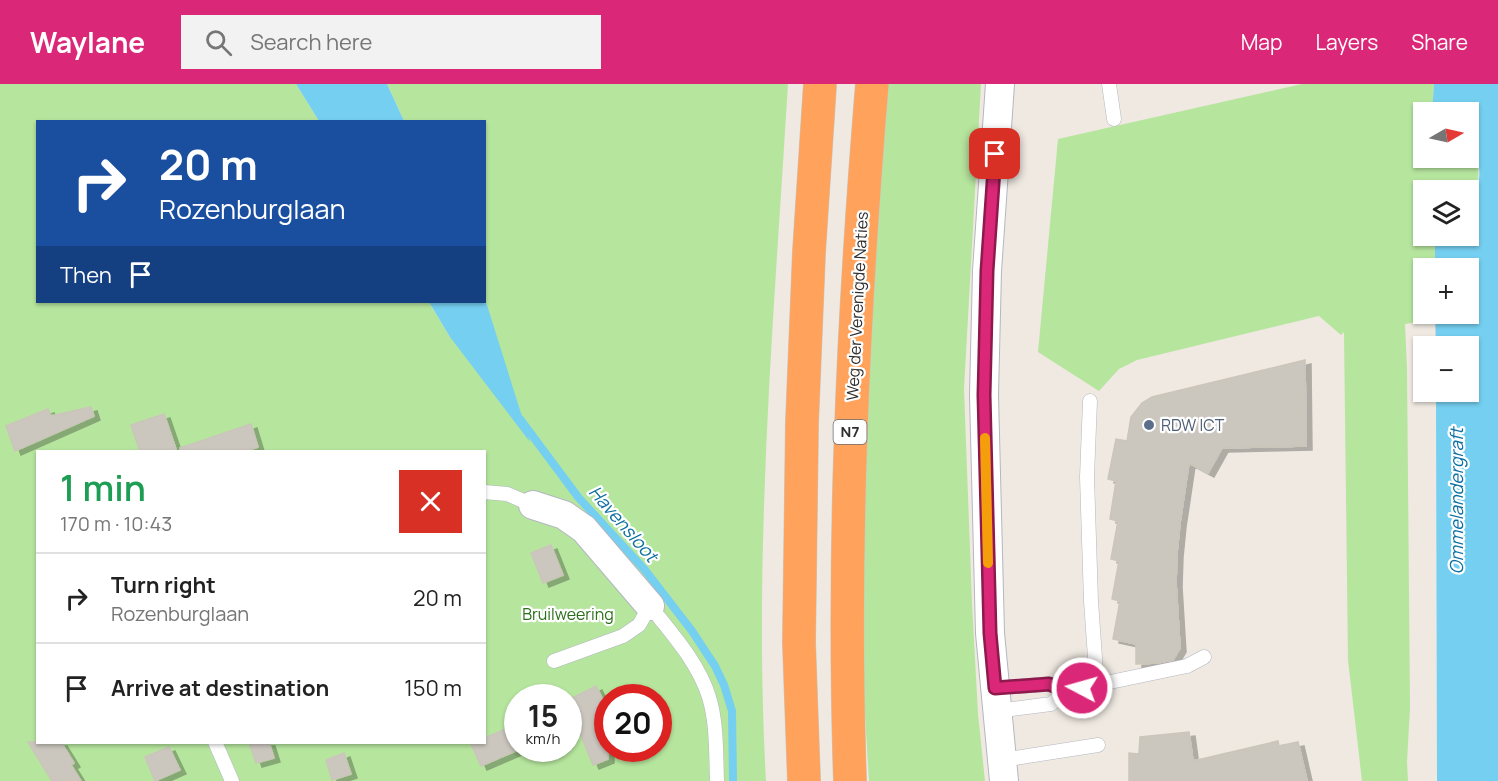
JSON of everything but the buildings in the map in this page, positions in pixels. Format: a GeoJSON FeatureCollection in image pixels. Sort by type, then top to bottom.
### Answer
{"type":"FeatureCollection","features":[{"type":"Feature","properties":{"kind":"highway"},"geometry":{"type":"LineString","coordinates":[[804,781],[799,643],[802,434],[809,252],[820,84]]}},
{"type":"Feature","properties":{"kind":"highway","name":"Weg der Verenigde Naties"},"geometry":{"type":"LineString","coordinates":[[850,781],[846,662],[850,420],[862,203],[872,84]]}},
{"type":"Feature","properties":{"kind":"street"},"geometry":{"type":"LineString","coordinates":[[1000,84],[987,271],[984,395],[990,633],[1003,771]]}},
{"type":"Feature","properties":{"kind":"street"},"geometry":{"type":"LineString","coordinates":[[533,505],[564,515],[584,529],[650,606]]}},
{"type":"Feature","properties":{"kind":"lane"},"geometry":{"type":"LineString","coordinates":[[1109,84],[1114,119]]}},
{"type":"Feature","properties":{"kind":"lane"},"geometry":{"type":"LineString","coordinates":[[1090,401],[1087,477],[1091,601],[1097,686]]}},
{"type":"Feature","properties":{"kind":"lane"},"geometry":{"type":"LineString","coordinates":[[486,492],[507,494],[533,505]]}},
{"type":"Feature","properties":{"kind":"lane"},"geometry":{"type":"LineString","coordinates":[[554,661],[623,636],[639,625],[650,606],[689,656],[708,697],[714,733],[717,781]]}},
{"type":"Feature","properties":{"kind":"lane"},"geometry":{"type":"LineString","coordinates":[[996,700],[1051,704],[1067,691],[1188,666],[1204,657]]}},
{"type":"Feature","properties":{"kind":"lane"},"geometry":{"type":"LineString","coordinates":[[996,700],[1049,684],[1067,691]]}},
{"type":"Feature","properties":{"kind":"lane"},"geometry":{"type":"LineString","coordinates":[[216,744],[232,781]]}},
{"type":"Feature","properties":{"kind":"lane"},"geometry":{"type":"LineString","coordinates":[[1003,771],[1098,745]]}},
{"type":"Feature","properties":{"kind":"green space","name":"Bruilweering"},"geometry":{"type":"Polygon","coordinates":[[[0,84],[296,84],[318,120],[36,120],[36,303],[430,303],[450,337],[487,305],[486,120],[404,120],[387,84],[788,84],[767,432],[762,607],[766,781],[0,781],[0,84]]]}},
{"type":"Feature","properties":{"kind":"green space"},"geometry":{"type":"Polygon","coordinates":[[[885,84],[981,84],[964,389],[972,603],[978,714],[985,781],[869,781],[864,699],[864,456],[885,84]]]}},
{"type":"Feature","properties":{"kind":"green space"},"geometry":{"type":"Polygon","coordinates":[[[1302,84],[1434,84],[1433,102],[1413,102],[1413,168],[1478,168],[1478,180],[1413,180],[1413,246],[1435,246],[1435,258],[1413,258],[1413,323],[1405,324],[1410,708],[1408,781],[1362,781],[1348,660],[1344,332],[1341,335],[1319,316],[1137,360],[1119,369],[1099,391],[1038,352],[1058,139],[1302,84]]]}},
{"type":"Feature","properties":{"kind":"water"},"geometry":{"type":"Polygon","coordinates":[[[296,84],[387,84],[404,120],[318,120],[296,84]]]}},
{"type":"Feature","properties":{"kind":"water","name":"Ommelandergraft"},"geometry":{"type":"Polygon","coordinates":[[[1434,84],[1498,84],[1498,781],[1437,781],[1436,402],[1479,402],[1479,336],[1436,336],[1435,324],[1479,324],[1479,258],[1435,258],[1435,246],[1479,246],[1479,102],[1433,102],[1434,84]]]}},
{"type":"Feature","properties":{"kind":"water"},"geometry":{"type":"Polygon","coordinates":[[[430,303],[486,303],[530,442],[450,337],[430,303]]]}},
{"type":"Feature","properties":{"kind":"waterway","name":"Havensloot"},"geometry":{"type":"LineString","coordinates":[[520,419],[578,497],[645,570],[692,631],[715,666],[732,711],[733,781]]}},
{"type":"Feature","properties":{"kind":"slow traffic"},"geometry":{"type":"LineString","coordinates":[[985,438],[988,563]]}},
{"type":"Feature","properties":{"kind":"place","name":"RDW ICT"},"geometry":{"type":"Point","coordinates":[1149,425]}},
{"type":"Feature","properties":{"kind":"route"},"geometry":{"type":"LineString","coordinates":[[995,154],[987,271],[984,395],[990,633],[995,688],[1049,684],[1067,691],[1082,688]]}}]}
